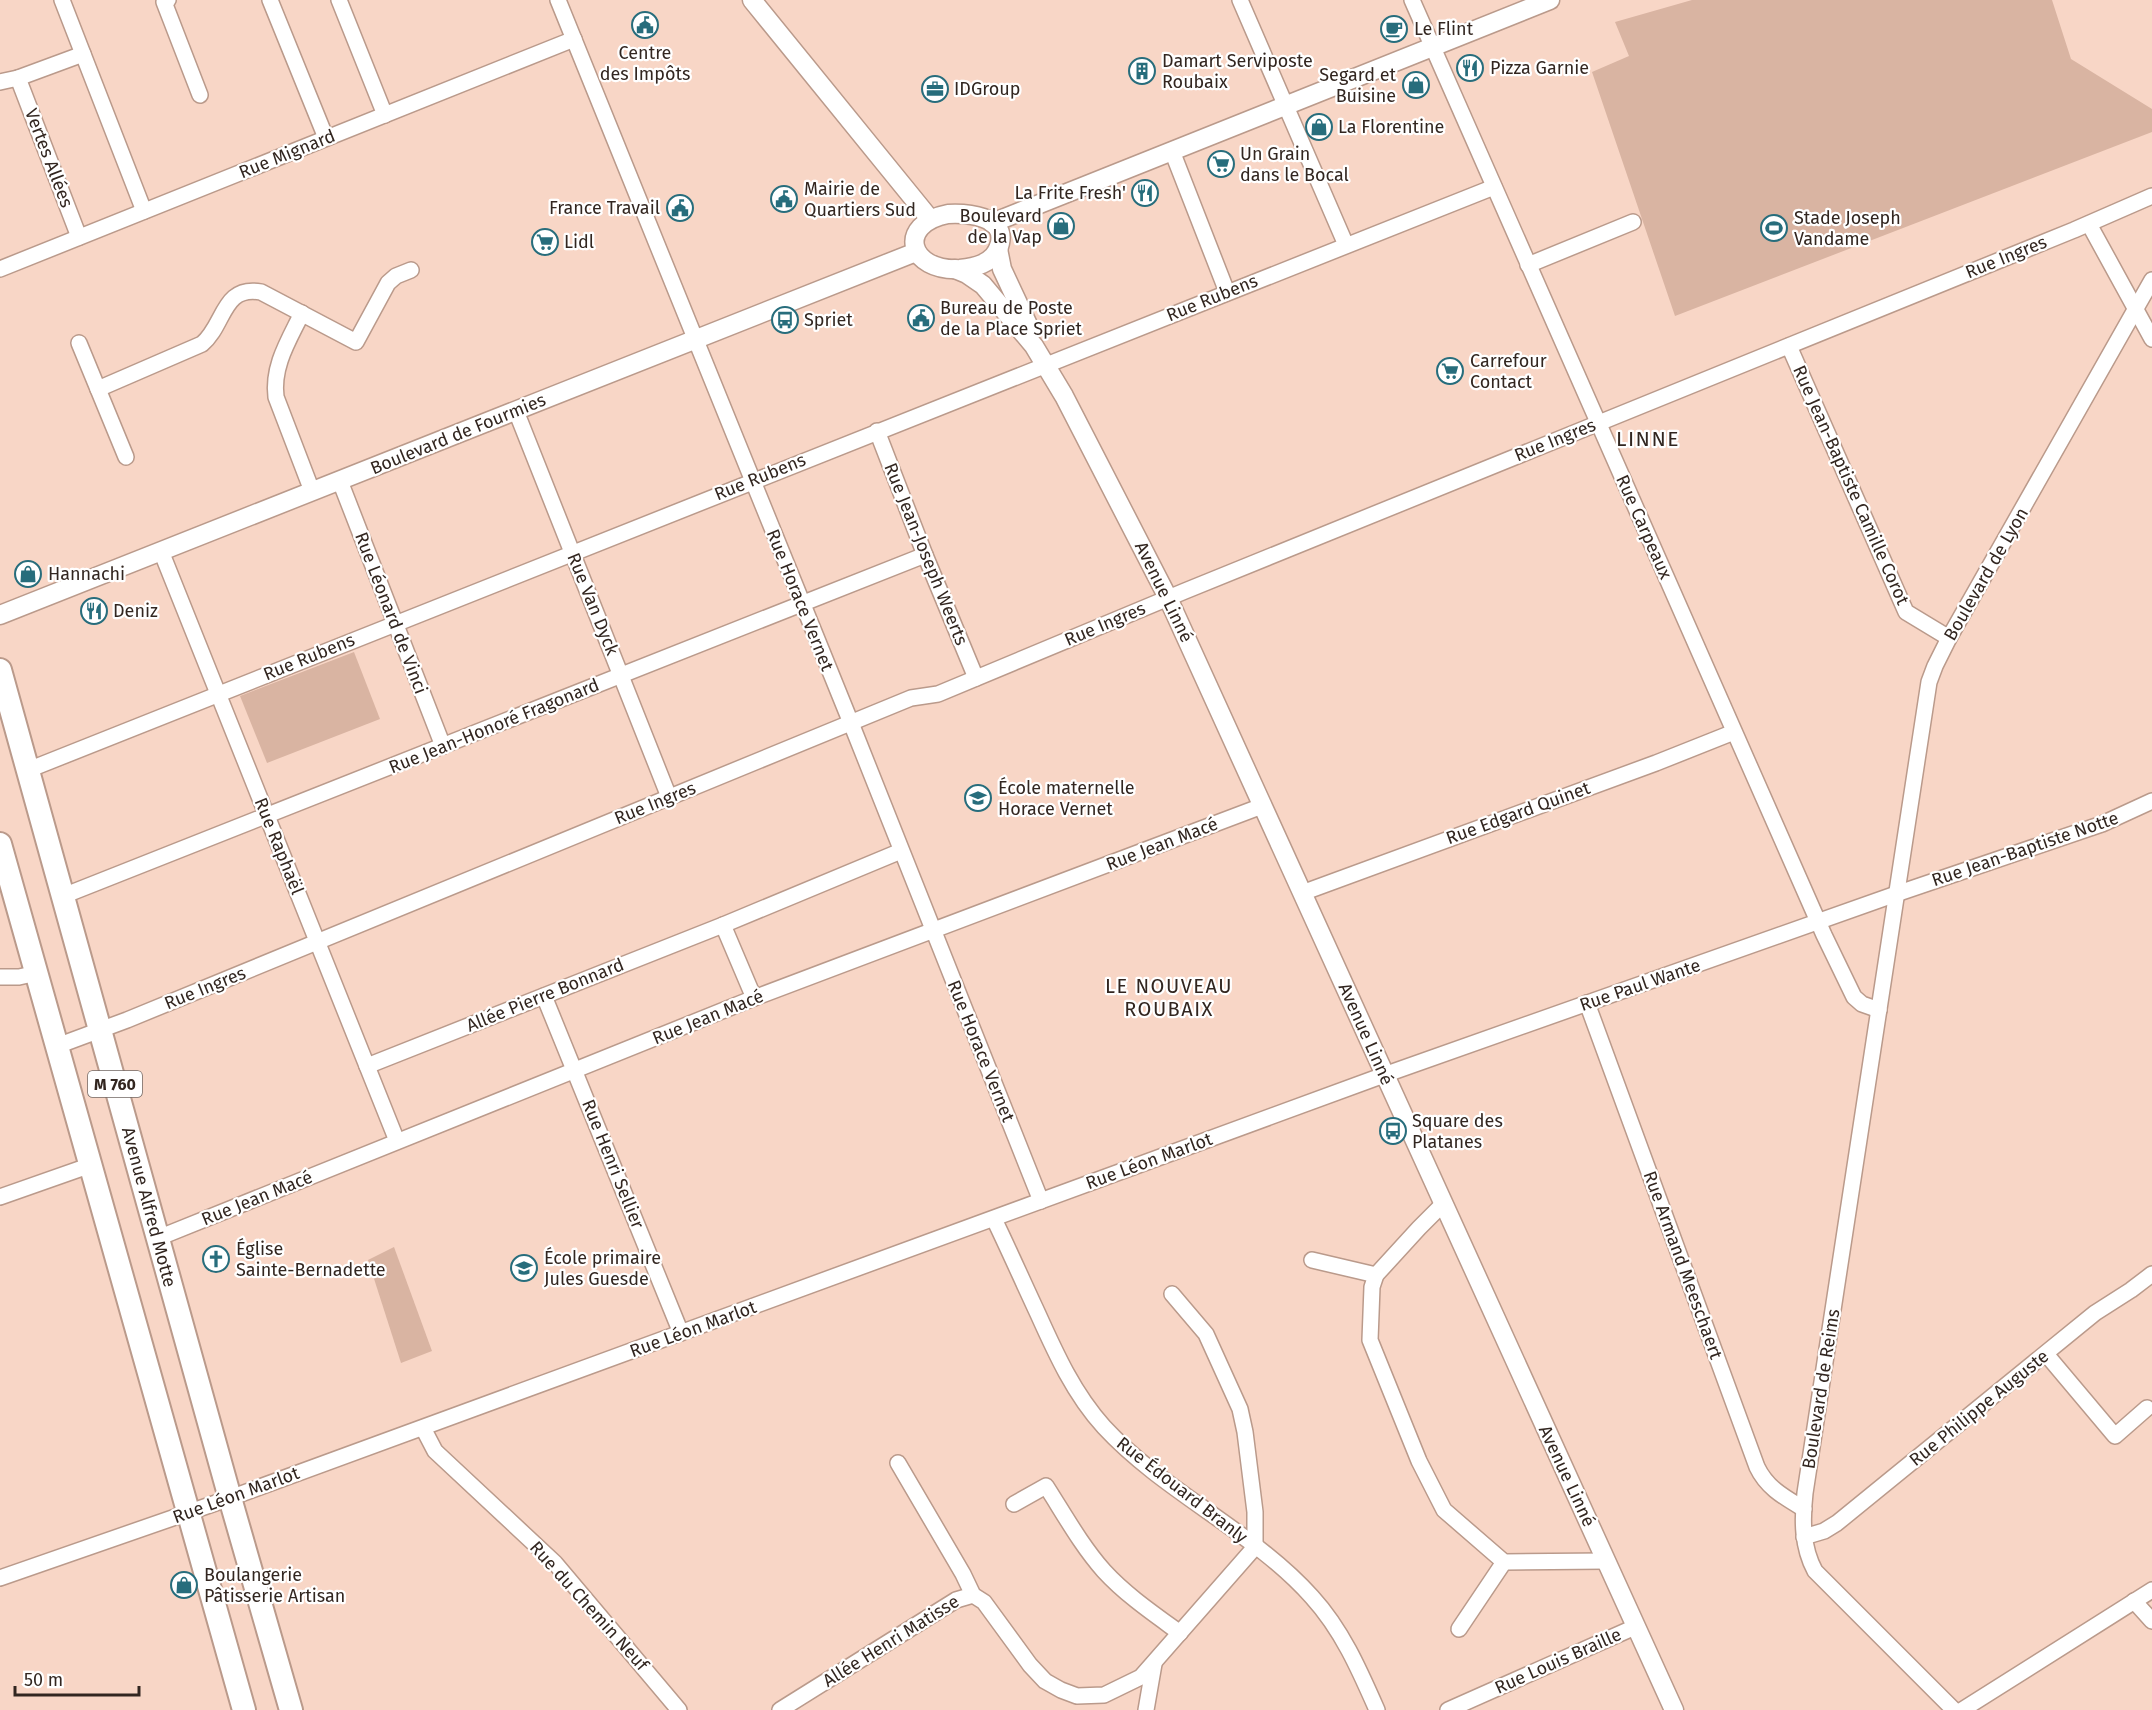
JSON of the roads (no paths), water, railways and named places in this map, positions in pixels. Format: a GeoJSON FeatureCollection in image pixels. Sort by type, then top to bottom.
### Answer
{"type":"FeatureCollection","features":[{"type":"Feature","properties":{"kind":"main road","name":"Avenue Alfred Motte"},"geometry":{"type":"LineString","coordinates":[[0,670],[291,1710]]}},
{"type":"Feature","properties":{"kind":"main road","name":"M 760"},"geometry":{"type":"LineString","coordinates":[[0,844],[244,1710]]}},
{"type":"Feature","properties":{"kind":"street"},"geometry":{"type":"LineString","coordinates":[[62,0],[144,212]]}},
{"type":"Feature","properties":{"kind":"street"},"geometry":{"type":"LineString","coordinates":[[168,0],[164,2],[200,95]]}},
{"type":"Feature","properties":{"kind":"street"},"geometry":{"type":"LineString","coordinates":[[270,0],[326,138]]}},
{"type":"Feature","properties":{"kind":"street"},"geometry":{"type":"LineString","coordinates":[[339,0],[385,115]]}},
{"type":"Feature","properties":{"kind":"street","name":"Rue Horace Vernet"},"geometry":{"type":"LineString","coordinates":[[558,0],[1041,1202]]}},
{"type":"Feature","properties":{"kind":"street"},"geometry":{"type":"LineString","coordinates":[[752,0],[930,219]]}},
{"type":"Feature","properties":{"kind":"street"},"geometry":{"type":"LineString","coordinates":[[1240,0],[1346,245]]}},
{"type":"Feature","properties":{"kind":"street","name":"Rue Carpeaux"},"geometry":{"type":"LineString","coordinates":[[1412,0],[1818,922]]}},
{"type":"Feature","properties":{"kind":"street"},"geometry":{"type":"LineString","coordinates":[[993,223],[1432,47],[1512,7],[1550,0]]}},
{"type":"Feature","properties":{"kind":"street","name":"Rue Mignard"},"geometry":{"type":"LineString","coordinates":[[0,269],[574,39]]}},
{"type":"Feature","properties":{"kind":"street"},"geometry":{"type":"LineString","coordinates":[[0,82],[18,78],[83,54]]}},
{"type":"Feature","properties":{"kind":"street","name":"Vertes Allées"},"geometry":{"type":"LineString","coordinates":[[18,78],[79,237]]}},
{"type":"Feature","properties":{"kind":"street"},"geometry":{"type":"LineString","coordinates":[[1172,151],[1227,292]]}},
{"type":"Feature","properties":{"kind":"street","name":"Rue Rubens"},"geometry":{"type":"LineString","coordinates":[[28,770],[1494,187]]}},
{"type":"Feature","properties":{"kind":"street","name":"Rue Ingres"},"geometry":{"type":"LineString","coordinates":[[57,1046],[100,1031],[911,698],[938,694],[1168,598],[2089,224],[2152,195]]}},
{"type":"Feature","properties":{"kind":"street"},"geometry":{"type":"LineString","coordinates":[[959,213],[981,217],[993,223],[1000,232],[998,249],[984,263],[974,267],[955,269],[930,265],[916,252],[917,234],[922,225],[930,219],[944,214],[959,213]]}},
{"type":"Feature","properties":{"kind":"street"},"geometry":{"type":"LineString","coordinates":[[1528,265],[1633,222]]}},
{"type":"Feature","properties":{"kind":"street"},"geometry":{"type":"LineString","coordinates":[[2089,224],[2152,339]]}},
{"type":"Feature","properties":{"kind":"street","name":"Avenue Linné"},"geometry":{"type":"LineString","coordinates":[[998,249],[1002,269],[1045,364]]}},
{"type":"Feature","properties":{"kind":"street","name":"Boulevard de Fourmies"},"geometry":{"type":"LineString","coordinates":[[0,615],[916,252]]}},
{"type":"Feature","properties":{"kind":"street","name":"Avenue Linné"},"geometry":{"type":"LineString","coordinates":[[955,269],[975,279],[988,291],[1034,346],[1064,396],[1168,598],[1442,1205],[1674,1710]]}},
{"type":"Feature","properties":{"kind":"street"},"geometry":{"type":"LineString","coordinates":[[98,389],[202,344],[214,331],[228,304],[239,293],[246,291],[261,292],[356,342],[388,283],[396,276],[411,270]]}},
{"type":"Feature","properties":{"kind":"street","name":"Boulevard de Lyon"},"geometry":{"type":"LineString","coordinates":[[1896,894],[1927,690],[1935,666],[2152,280]]}},
{"type":"Feature","properties":{"kind":"street"},"geometry":{"type":"LineString","coordinates":[[302,313],[281,356],[275,388],[276,397],[312,492]]}},
{"type":"Feature","properties":{"kind":"street"},"geometry":{"type":"LineString","coordinates":[[79,344],[126,458]]}},
{"type":"Feature","properties":{"kind":"street","name":"Rue Jean-Baptiste Camille Corot"},"geometry":{"type":"LineString","coordinates":[[1789,346],[1906,612],[1949,638]]}},
{"type":"Feature","properties":{"kind":"street","name":"Rue Van Dyck"},"geometry":{"type":"LineString","coordinates":[[516,411],[669,797]]}},
{"type":"Feature","properties":{"kind":"street","name":"Rue Jean-Joseph Weerts"},"geometry":{"type":"LineString","coordinates":[[877,431],[976,678]]}},
{"type":"Feature","properties":{"kind":"street","name":"Rue Léonard de Vinci"},"geometry":{"type":"LineString","coordinates":[[340,481],[443,746]]}},
{"type":"Feature","properties":{"kind":"street","name":"Rue Raphaël"},"geometry":{"type":"LineString","coordinates":[[161,551],[398,1141]]}},
{"type":"Feature","properties":{"kind":"street","name":"Rue Jean-Honoré Fragonard"},"geometry":{"type":"LineString","coordinates":[[63,896],[925,555]]}},
{"type":"Feature","properties":{"kind":"street","name":"Rue Edgard Quinet"},"geometry":{"type":"LineString","coordinates":[[1302,892],[1656,763],[1734,732]]}},
{"type":"Feature","properties":{"kind":"street","name":"Rue Jean-Baptiste Notte"},"geometry":{"type":"LineString","coordinates":[[1896,894],[2102,824],[2151,803]]}},
{"type":"Feature","properties":{"kind":"street","name":"Rue Jean Macé"},"geometry":{"type":"LineString","coordinates":[[158,1238],[754,998],[1262,806]]}},
{"type":"Feature","properties":{"kind":"street","name":"Allée Pierre Bonnard"},"geometry":{"type":"LineString","coordinates":[[367,1066],[723,925],[901,851]]}},
{"type":"Feature","properties":{"kind":"street","name":"Rue Paul Wante"},"geometry":{"type":"LineString","coordinates":[[1384,1075],[1896,894]]}},
{"type":"Feature","properties":{"kind":"street","name":"Boulevard de Reims"},"geometry":{"type":"LineString","coordinates":[[1896,894],[1803,1509],[1804,1537],[1809,1561],[1819,1576],[1954,1710]]}},
{"type":"Feature","properties":{"kind":"street"},"geometry":{"type":"LineString","coordinates":[[1818,922],[1854,997],[1862,1004],[1879,1010]]}},
{"type":"Feature","properties":{"kind":"street"},"geometry":{"type":"LineString","coordinates":[[723,925],[754,998]]}},
{"type":"Feature","properties":{"kind":"street"},"geometry":{"type":"LineString","coordinates":[[0,977],[19,977],[37,973]]}},
{"type":"Feature","properties":{"kind":"street","name":"Rue Henri Sellier"},"geometry":{"type":"LineString","coordinates":[[544,996],[681,1333]]}},
{"type":"Feature","properties":{"kind":"street","name":"Rue Armand Meeschaert"},"geometry":{"type":"LineString","coordinates":[[1587,1004],[1757,1467],[1772,1488],[1803,1509]]}},
{"type":"Feature","properties":{"kind":"street","name":"Rue Léon Marlot"},"geometry":{"type":"LineString","coordinates":[[0,1578],[423,1428],[1384,1075]]}},
{"type":"Feature","properties":{"kind":"street"},"geometry":{"type":"LineString","coordinates":[[0,1197],[91,1165]]}},
{"type":"Feature","properties":{"kind":"street"},"geometry":{"type":"LineString","coordinates":[[1442,1205],[1376,1275],[1372,1287],[1370,1340],[1419,1461],[1444,1510],[1504,1562],[1606,1561]]}},
{"type":"Feature","properties":{"kind":"street","name":"Rue Édouard Branly"},"geometry":{"type":"LineString","coordinates":[[994,1219],[1059,1361],[1095,1415],[1120,1443],[1143,1463],[1255,1547],[1301,1585],[1330,1619],[1352,1654],[1377,1710]]}},
{"type":"Feature","properties":{"kind":"street"},"geometry":{"type":"LineString","coordinates":[[1312,1260],[1376,1275]]}},
{"type":"Feature","properties":{"kind":"street","name":"Rue Philippe Auguste"},"geometry":{"type":"LineString","coordinates":[[1804,1537],[1824,1532],[1837,1523],[2095,1313],[2152,1274]]}},
{"type":"Feature","properties":{"kind":"street"},"geometry":{"type":"LineString","coordinates":[[1172,1294],[1206,1334],[1239,1409],[1245,1432],[1254,1512],[1255,1547]]}},
{"type":"Feature","properties":{"kind":"street"},"geometry":{"type":"LineString","coordinates":[[2046,1354],[2115,1436],[2147,1408]]}},
{"type":"Feature","properties":{"kind":"street","name":"Rue du Chemin Neuf"},"geometry":{"type":"LineString","coordinates":[[423,1428],[435,1451],[555,1563],[680,1710]]}},
{"type":"Feature","properties":{"kind":"street","name":"Allée Henri Matisse"},"geometry":{"type":"LineString","coordinates":[[898,1463],[973,1595],[984,1602],[1036,1672],[1045,1681],[1069,1694],[1087,1697],[1104,1695],[1133,1682],[1154,1664],[1255,1547]]}},
{"type":"Feature","properties":{"kind":"street"},"geometry":{"type":"LineString","coordinates":[[1014,1504],[1046,1485],[1103,1570],[1125,1591],[1180,1633]]}},
{"type":"Feature","properties":{"kind":"street"},"geometry":{"type":"LineString","coordinates":[[1458,1629],[1504,1562]]}},
{"type":"Feature","properties":{"kind":"street"},"geometry":{"type":"LineString","coordinates":[[1962,1710],[2152,1590]]}},
{"type":"Feature","properties":{"kind":"street","name":"Allée Henri Matisse"},"geometry":{"type":"LineString","coordinates":[[780,1710],[956,1600],[973,1595]]}},
{"type":"Feature","properties":{"kind":"street"},"geometry":{"type":"LineString","coordinates":[[2134,1601],[2152,1621]]}},
{"type":"Feature","properties":{"kind":"street","name":"Rue Louis Braille"},"geometry":{"type":"LineString","coordinates":[[1448,1710],[1635,1628]]}},
{"type":"Feature","properties":{"kind":"street"},"geometry":{"type":"LineString","coordinates":[[1146,1710],[1154,1664]]}},
{"type":"Feature","properties":{"kind":"place","name":"Centre des Impôts"},"geometry":{"type":"Point","coordinates":[645,25]}},
{"type":"Feature","properties":{"kind":"place","name":"Le Flint"},"geometry":{"type":"Point","coordinates":[1394,29]}},
{"type":"Feature","properties":{"kind":"place","name":"Pizza Garnie"},"geometry":{"type":"Point","coordinates":[1470,68]}},
{"type":"Feature","properties":{"kind":"place","name":"Damart Serviposte Roubaix"},"geometry":{"type":"Point","coordinates":[1142,71]}},
{"type":"Feature","properties":{"kind":"place","name":"Segard et Buisine"},"geometry":{"type":"Point","coordinates":[1416,85]}},
{"type":"Feature","properties":{"kind":"place","name":"IDGroup"},"geometry":{"type":"Point","coordinates":[935,89]}},
{"type":"Feature","properties":{"kind":"place","name":"La Florentine"},"geometry":{"type":"Point","coordinates":[1319,127]}},
{"type":"Feature","properties":{"kind":"place","name":"Un Grain dans le Bocal"},"geometry":{"type":"Point","coordinates":[1221,164]}},
{"type":"Feature","properties":{"kind":"place","name":"La Frite Fresh'"},"geometry":{"type":"Point","coordinates":[1145,193]}},
{"type":"Feature","properties":{"kind":"place","name":"Mairie de Quartiers Sud"},"geometry":{"type":"Point","coordinates":[784,199]}},
{"type":"Feature","properties":{"kind":"place","name":"France Travail"},"geometry":{"type":"Point","coordinates":[680,208]}},
{"type":"Feature","properties":{"kind":"place","name":"Boulevard de la Vap"},"geometry":{"type":"Point","coordinates":[1061,226]}},
{"type":"Feature","properties":{"kind":"place","name":"Stade Joseph Vandame"},"geometry":{"type":"Point","coordinates":[1774,228]}},
{"type":"Feature","properties":{"kind":"place","name":"Lidl"},"geometry":{"type":"Point","coordinates":[545,242]}},
{"type":"Feature","properties":{"kind":"place","name":"Bureau de Poste de la Place Spriet"},"geometry":{"type":"Point","coordinates":[921,318]}},
{"type":"Feature","properties":{"kind":"place","name":"Spriet"},"geometry":{"type":"Point","coordinates":[785,320]}},
{"type":"Feature","properties":{"kind":"place","name":"Carrefour Contact"},"geometry":{"type":"Point","coordinates":[1450,371]}},
{"type":"Feature","properties":{"kind":"place","name":"Hannachi"},"geometry":{"type":"Point","coordinates":[28,574]}},
{"type":"Feature","properties":{"kind":"place","name":"Deniz"},"geometry":{"type":"Point","coordinates":[94,611]}},
{"type":"Feature","properties":{"kind":"place","name":"École maternelle Horace Vernet"},"geometry":{"type":"Point","coordinates":[978,798]}},
{"type":"Feature","properties":{"kind":"place","name":"Square des Platanes"},"geometry":{"type":"Point","coordinates":[1393,1131]}},
{"type":"Feature","properties":{"kind":"place","name":"Église Sainte-Bernadette"},"geometry":{"type":"Point","coordinates":[216,1259]}},
{"type":"Feature","properties":{"kind":"place","name":"École primaire Jules Guesde"},"geometry":{"type":"Point","coordinates":[524,1268]}},
{"type":"Feature","properties":{"kind":"place","name":"Boulangerie Pâtisserie Artisan"},"geometry":{"type":"Point","coordinates":[184,1585]}},
{"type":"Feature","properties":{"kind":"district","name":"LINNE"},"geometry":{"type":"Point","coordinates":[1648,439]}},
{"type":"Feature","properties":{"kind":"district","name":"LE NOUVEAU ROUBAIX"},"geometry":{"type":"Point","coordinates":[1169,998]}}]}
